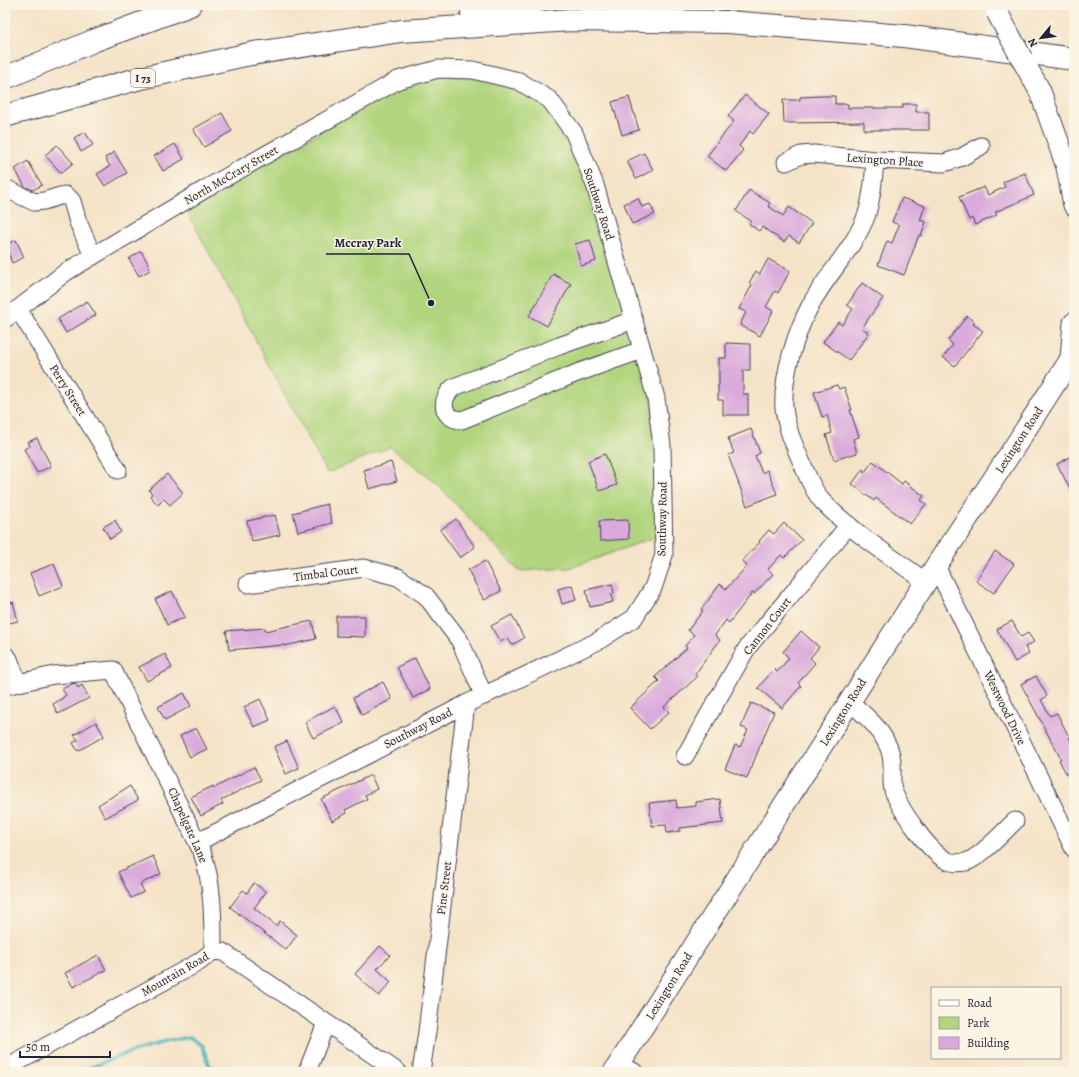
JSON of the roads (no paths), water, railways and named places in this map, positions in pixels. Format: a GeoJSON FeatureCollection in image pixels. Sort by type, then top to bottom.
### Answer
{"type":"FeatureCollection","features":[{"type":"Feature","properties":{"kind":"highway"},"geometry":{"type":"LineString","coordinates":[[5,78],[92,41],[190,5]]}},
{"type":"Feature","properties":{"kind":"highway"},"geometry":{"type":"LineString","coordinates":[[244,55],[408,22],[530,5]]}},
{"type":"Feature","properties":{"kind":"highway","name":"I 73"},"geometry":{"type":"LineString","coordinates":[[5,116],[138,79],[244,55],[401,31],[579,20],[728,22],[904,36],[1074,59]]}},
{"type":"Feature","properties":{"kind":"main road"},"geometry":{"type":"LineString","coordinates":[[995,8],[1040,91],[1067,167],[1074,205]]}},
{"type":"Feature","properties":{"kind":"main road"},"geometry":{"type":"LineString","coordinates":[[1073,359],[1074,323]]}},
{"type":"Feature","properties":{"kind":"main road","name":"Lexington Road"},"geometry":{"type":"LineString","coordinates":[[622,1069],[931,574],[1073,359]]}},
{"type":"Feature","properties":{"kind":"street","name":"North McCrary Street"},"geometry":{"type":"LineString","coordinates":[[12,314],[66,272],[207,188],[398,80],[438,69],[473,70]]}},
{"type":"Feature","properties":{"kind":"street","name":"Southway Road"},"geometry":{"type":"LineString","coordinates":[[198,842],[466,704],[598,641],[634,618],[653,588],[664,555],[662,446],[656,398],[596,185],[574,133],[550,100],[519,81],[473,70]]}},
{"type":"Feature","properties":{"kind":"street","name":"Lexington Place"},"geometry":{"type":"LineString","coordinates":[[786,162],[801,155],[814,154],[875,160],[944,163],[962,157],[981,146]]}},
{"type":"Feature","properties":{"kind":"street"},"geometry":{"type":"LineString","coordinates":[[875,160],[873,192],[866,215],[853,241],[811,304],[796,340],[784,381],[784,409],[790,435],[806,474],[822,501],[848,525],[931,574]]}},
{"type":"Feature","properties":{"kind":"street"},"geometry":{"type":"LineString","coordinates":[[5,188],[34,202],[44,201],[65,195],[69,198],[72,201],[78,222],[93,256]]}},
{"type":"Feature","properties":{"kind":"street","name":"Perry Street"},"geometry":{"type":"LineString","coordinates":[[12,314],[118,470]]}},
{"type":"Feature","properties":{"kind":"street"},"geometry":{"type":"LineString","coordinates":[[634,320],[559,346],[454,387],[445,397],[444,404],[446,411],[450,417],[455,420],[462,420],[577,373],[642,350]]}},
{"type":"Feature","properties":{"kind":"street","name":"Cannon Court"},"geometry":{"type":"LineString","coordinates":[[685,756],[747,648],[848,525]]}},
{"type":"Feature","properties":{"kind":"street","name":"Timbal Court"},"geometry":{"type":"LineString","coordinates":[[248,584],[364,568],[398,576],[426,596],[460,641],[484,696]]}},
{"type":"Feature","properties":{"kind":"street","name":"Westwood Drive"},"geometry":{"type":"LineString","coordinates":[[931,574],[1074,849]]}},
{"type":"Feature","properties":{"kind":"street"},"geometry":{"type":"LineString","coordinates":[[5,655],[9,659],[12,685]]}},
{"type":"Feature","properties":{"kind":"street","name":"Chapelgate Lane"},"geometry":{"type":"LineString","coordinates":[[12,685],[54,675],[113,670],[198,842],[206,862],[212,895],[214,951]]}},
{"type":"Feature","properties":{"kind":"street"},"geometry":{"type":"LineString","coordinates":[[850,702],[876,726],[886,741],[891,752],[893,792],[904,811],[928,845],[939,856],[956,863],[966,862],[990,845],[1015,821]]}},
{"type":"Feature","properties":{"kind":"street","name":"Pine Street"},"geometry":{"type":"LineString","coordinates":[[421,1072],[466,704]]}},
{"type":"Feature","properties":{"kind":"street","name":"Mountain Road"},"geometry":{"type":"LineString","coordinates":[[5,1069],[198,962],[214,951],[223,952],[398,1072]]}},
{"type":"Feature","properties":{"kind":"street"},"geometry":{"type":"LineString","coordinates":[[306,1072],[326,1023]]}},
{"type":"Feature","properties":{"kind":"waterway"},"geometry":{"type":"LineString","coordinates":[[79,1072],[133,1051],[190,1037],[202,1046],[212,1072]]}},
{"type":"Feature","properties":{"kind":"place","name":"Mccray Park"},"geometry":{"type":"Point","coordinates":[431,303]}}]}
